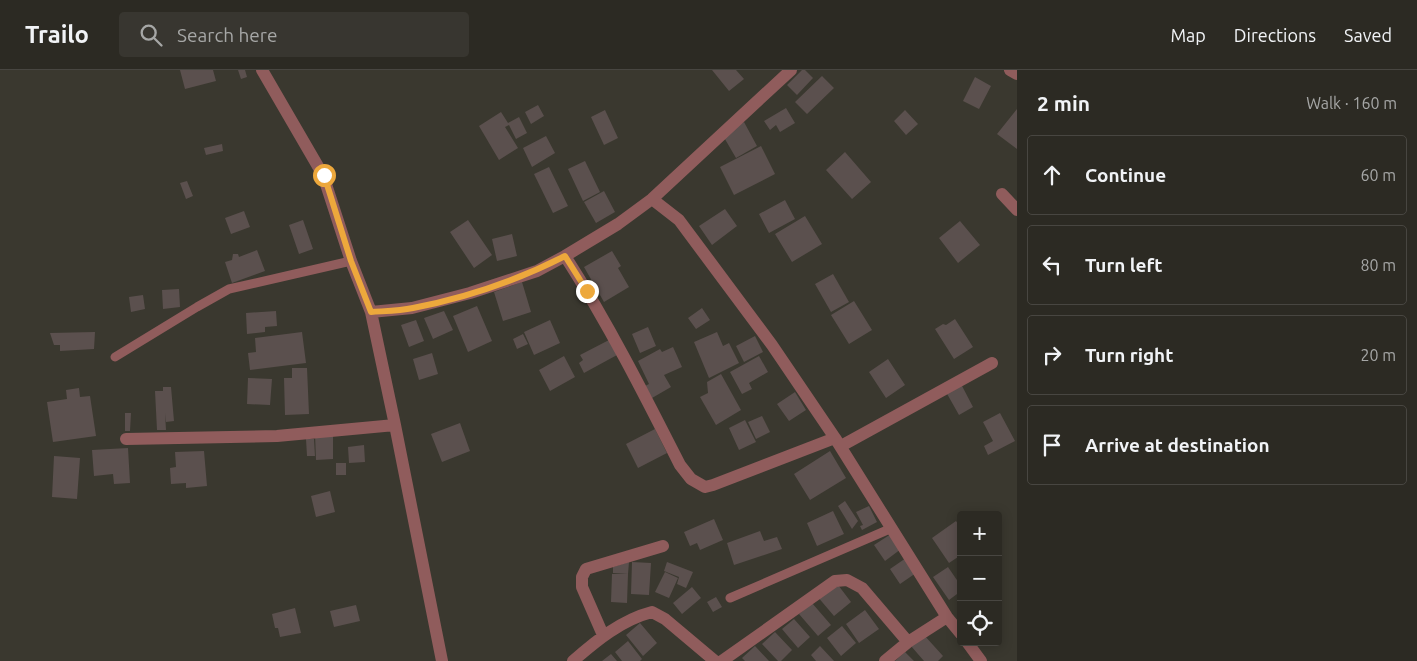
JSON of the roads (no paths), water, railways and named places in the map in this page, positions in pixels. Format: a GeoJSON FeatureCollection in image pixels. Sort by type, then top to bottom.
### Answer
{"type":"FeatureCollection","features":[{"type":"Feature","properties":{"kind":"street"},"geometry":{"type":"LineString","coordinates":[[262,70],[324,175],[351,261],[371,312],[396,425],[442,661]]}},
{"type":"Feature","properties":{"kind":"street"},"geometry":{"type":"LineString","coordinates":[[371,312],[412,308],[470,293],[536,271],[565,256],[618,224],[652,199],[791,70]]}},
{"type":"Feature","properties":{"kind":"street"},"geometry":{"type":"LineString","coordinates":[[1010,70],[1017,74]]}},
{"type":"Feature","properties":{"kind":"street"},"geometry":{"type":"LineString","coordinates":[[1002,194],[1017,210]]}},
{"type":"Feature","properties":{"kind":"street"},"geometry":{"type":"LineString","coordinates":[[652,199],[679,220],[772,345],[838,442],[957,629]]}},
{"type":"Feature","properties":{"kind":"street"},"geometry":{"type":"LineString","coordinates":[[565,256],[619,348],[680,465],[690,479],[705,487],[838,442],[992,363]]}},
{"type":"Feature","properties":{"kind":"street"},"geometry":{"type":"LineString","coordinates":[[126,439],[276,436],[396,425]]}},
{"type":"Feature","properties":{"kind":"street"},"geometry":{"type":"LineString","coordinates":[[603,635],[582,586],[582,577],[586,569],[663,546]]}},
{"type":"Feature","properties":{"kind":"street"},"geometry":{"type":"LineString","coordinates":[[722,661],[835,581],[847,580],[862,588],[908,642]]}},
{"type":"Feature","properties":{"kind":"street"},"geometry":{"type":"LineString","coordinates":[[572,661],[603,635],[639,616],[652,612],[665,619],[716,661]]}},
{"type":"Feature","properties":{"kind":"street"},"geometry":{"type":"LineString","coordinates":[[885,661],[908,642],[948,617]]}},
{"type":"Feature","properties":{"kind":"street"},"geometry":{"type":"LineString","coordinates":[[970,646],[981,661]]}},
{"type":"Feature","properties":{"kind":"lane"},"geometry":{"type":"LineString","coordinates":[[115,357],[197,306],[229,289],[351,261]]}},
{"type":"Feature","properties":{"kind":"lane"},"geometry":{"type":"LineString","coordinates":[[730,598],[892,528]]}}]}
